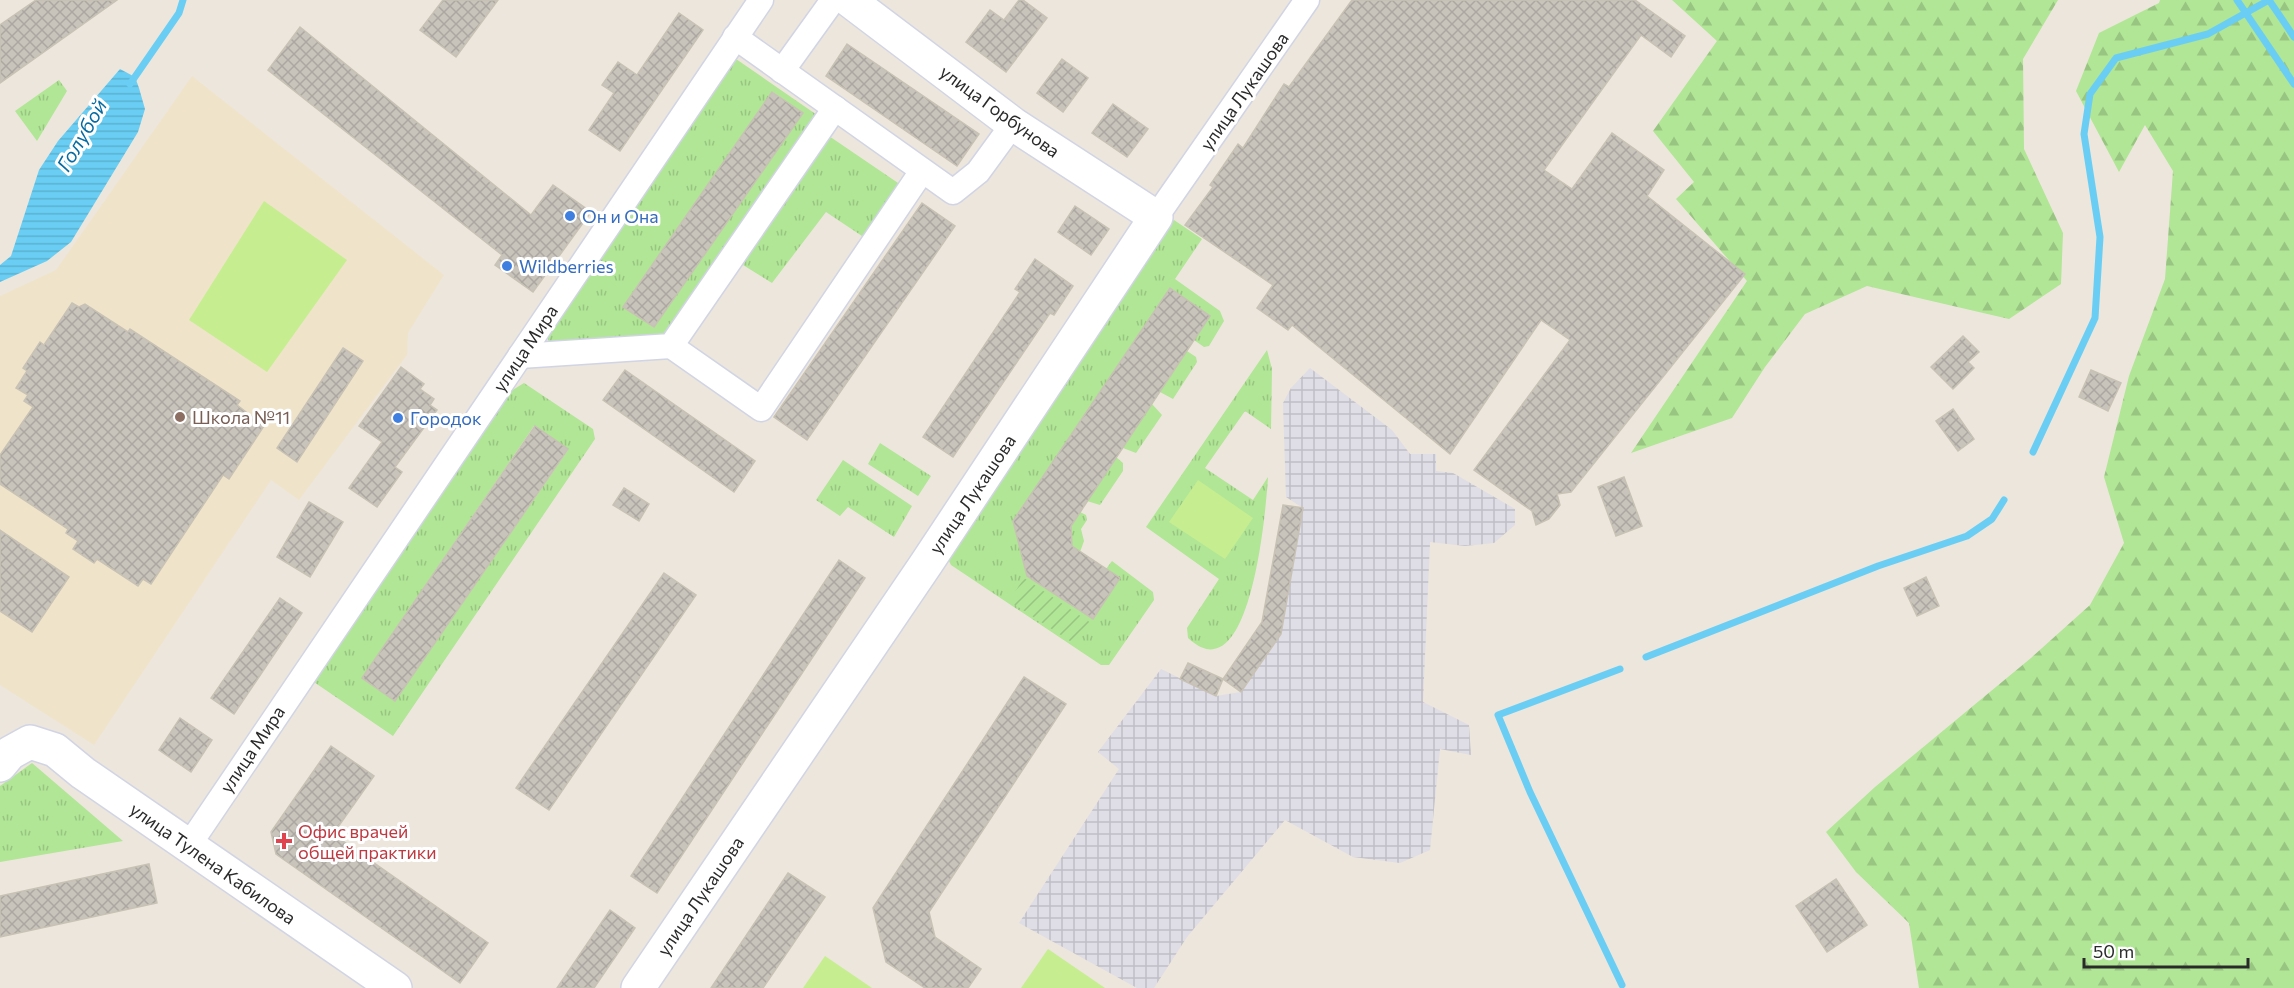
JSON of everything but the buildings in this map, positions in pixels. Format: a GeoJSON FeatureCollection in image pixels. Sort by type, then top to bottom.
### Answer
{"type":"FeatureCollection","features":[{"type":"Feature","properties":{"kind":"street","name":"улица Мира"},"geometry":{"type":"LineString","coordinates":[[189,845],[297,681],[761,0]]}},
{"type":"Feature","properties":{"kind":"street"},"geometry":{"type":"LineString","coordinates":[[782,71],[833,0]]}},
{"type":"Feature","properties":{"kind":"street","name":"улица Горбунова"},"geometry":{"type":"LineString","coordinates":[[849,0],[1013,124],[1156,217]]}},
{"type":"Feature","properties":{"kind":"street","name":"улица Лукашова"},"geometry":{"type":"LineString","coordinates":[[638,988],[926,564],[1156,217],[1307,0]]}},
{"type":"Feature","properties":{"kind":"street"},"geometry":{"type":"LineString","coordinates":[[735,37],[952,192],[978,172],[1013,124]]}},
{"type":"Feature","properties":{"kind":"street"},"geometry":{"type":"LineString","coordinates":[[671,346],[835,108]]}},
{"type":"Feature","properties":{"kind":"street"},"geometry":{"type":"LineString","coordinates":[[520,356],[671,346],[760,409],[922,171]]}},
{"type":"Feature","properties":{"kind":"street","name":"улица Тулена Кабилова"},"geometry":{"type":"LineString","coordinates":[[0,765],[10,753],[30,742],[55,750],[83,774],[394,988]]}},
{"type":"Feature","properties":{"kind":"shaded area","name":"Школа №11"},"geometry":{"type":"Polygon","coordinates":[[[192,76],[444,275],[408,333],[407,355],[299,500],[271,480],[94,745],[0,685],[0,296],[56,270],[192,76]]]}},
{"type":"Feature","properties":{"kind":"shaded area"},"geometry":{"type":"Polygon","coordinates":[[[1310,368],[1392,430],[1410,454],[1436,454],[1436,471],[1453,473],[1515,509],[1515,525],[1494,543],[1465,546],[1430,542],[1423,702],[1469,725],[1471,755],[1440,749],[1430,850],[1400,863],[1353,857],[1285,820],[1187,937],[1154,988],[1137,988],[1019,923],[1119,769],[1098,752],[1161,669],[1216,696],[1241,692],[1281,634],[1303,508],[1286,497],[1283,403],[1291,388],[1310,368]]]}},
{"type":"Feature","properties":{"kind":"green space"},"geometry":{"type":"Polygon","coordinates":[[[1672,0],[2058,0],[2023,59],[2024,149],[2063,233],[2061,284],[2009,319],[1867,286],[1805,314],[1765,367],[1732,418],[1631,453],[1747,281],[1676,199],[1694,182],[1653,131],[1717,41],[1672,0]]]}},
{"type":"Feature","properties":{"kind":"green space"},"geometry":{"type":"Polygon","coordinates":[[[2160,0],[2294,0],[2294,988],[1919,988],[1909,923],[1856,872],[1826,832],[1875,787],[2031,658],[2090,605],[2124,543],[2104,477],[2129,376],[2165,279],[2173,171],[2145,125],[2119,172],[2076,91],[2099,33],[2159,3],[2160,0]]]}},
{"type":"Feature","properties":{"kind":"green space"},"geometry":{"type":"Polygon","coordinates":[[[736,59],[817,115],[665,337],[550,345],[546,334],[736,59]],[[773,92],[624,306],[653,327],[802,113],[773,92]]]}},
{"type":"Feature","properties":{"kind":"green space"},"geometry":{"type":"Polygon","coordinates":[[[59,80],[67,91],[37,141],[15,111],[59,80]]]}},
{"type":"Feature","properties":{"kind":"green space"},"geometry":{"type":"Polygon","coordinates":[[[826,134],[901,185],[868,240],[826,212],[772,283],[743,265],[826,134]]]}},
{"type":"Feature","properties":{"kind":"green space"},"geometry":{"type":"Polygon","coordinates":[[[264,201],[347,260],[267,372],[189,320],[264,201]]]}},
{"type":"Feature","properties":{"kind":"green space"},"geometry":{"type":"Polygon","coordinates":[[[1174,220],[1202,239],[1175,279],[1220,311],[1224,321],[1209,346],[1204,347],[1194,340],[1187,351],[1196,357],[1197,362],[1173,399],[1160,392],[1152,404],[1162,415],[1136,453],[1123,448],[1116,457],[1123,463],[1123,471],[1100,505],[1087,501],[1080,512],[1086,515],[1087,520],[1081,529],[1084,541],[1080,552],[1106,569],[1112,561],[1153,592],[1154,600],[1109,665],[1101,665],[951,565],[947,557],[1163,227],[1174,220]]]}},
{"type":"Feature","properties":{"kind":"green space"},"geometry":{"type":"Polygon","coordinates":[[[1267,350],[1272,369],[1271,429],[1245,411],[1205,468],[1253,500],[1268,477],[1264,524],[1251,592],[1240,621],[1227,642],[1209,649],[1188,638],[1187,628],[1219,579],[1146,527],[1267,350]]]}},
{"type":"Feature","properties":{"kind":"green space"},"geometry":{"type":"Polygon","coordinates":[[[524,383],[593,429],[595,439],[393,736],[311,680],[511,391],[524,383]],[[534,426],[362,678],[395,701],[568,450],[534,426]]]}},
{"type":"Feature","properties":{"kind":"green space"},"geometry":{"type":"Polygon","coordinates":[[[880,443],[931,476],[918,496],[868,464],[880,443]]]}},
{"type":"Feature","properties":{"kind":"green space"},"geometry":{"type":"Polygon","coordinates":[[[843,460],[912,506],[894,537],[848,507],[840,516],[816,500],[843,460]]]}},
{"type":"Feature","properties":{"kind":"green space"},"geometry":{"type":"Polygon","coordinates":[[[1198,480],[1253,518],[1225,559],[1169,522],[1198,480]]]}},
{"type":"Feature","properties":{"kind":"green space"},"geometry":{"type":"Polygon","coordinates":[[[1024,578],[1091,623],[1076,645],[1009,601],[1024,578]]]}},
{"type":"Feature","properties":{"kind":"green space"},"geometry":{"type":"Polygon","coordinates":[[[32,763],[123,841],[0,862],[0,786],[32,763]]]}},
{"type":"Feature","properties":{"kind":"green space"},"geometry":{"type":"Polygon","coordinates":[[[1048,949],[1105,988],[1021,988],[1048,949]]]}},
{"type":"Feature","properties":{"kind":"green space"},"geometry":{"type":"Polygon","coordinates":[[[825,956],[872,988],[803,988],[825,956]]]}},
{"type":"Feature","properties":{"kind":"water"},"geometry":{"type":"Polygon","coordinates":[[[120,69],[135,77],[145,109],[138,132],[71,242],[47,261],[0,282],[0,265],[11,256],[39,170],[58,141],[120,69]]]}},
{"type":"Feature","properties":{"kind":"waterway","name":"Голубой"},"geometry":{"type":"LineString","coordinates":[[130,84],[179,13],[183,0]]}},
{"type":"Feature","properties":{"kind":"waterway"},"geometry":{"type":"LineString","coordinates":[[2237,0],[2294,84]]}},
{"type":"Feature","properties":{"kind":"waterway"},"geometry":{"type":"LineString","coordinates":[[2033,452],[2095,318],[2100,237],[2084,134],[2090,94],[2116,58],[2208,34],[2269,0],[2294,37]]}},
{"type":"Feature","properties":{"kind":"waterway"},"geometry":{"type":"LineString","coordinates":[[1646,657],[1878,566],[1967,536],[1992,519],[2004,500]]}},
{"type":"Feature","properties":{"kind":"waterway"},"geometry":{"type":"LineString","coordinates":[[1620,669],[1498,715],[1530,792],[1622,985]]}},
{"type":"Feature","properties":{"kind":"place","name":"Он и Она"},"geometry":{"type":"Point","coordinates":[570,216]}},
{"type":"Feature","properties":{"kind":"place","name":"Wildberries"},"geometry":{"type":"Point","coordinates":[507,266]}},
{"type":"Feature","properties":{"kind":"place","name":"Школа №11"},"geometry":{"type":"Point","coordinates":[180,417]}},
{"type":"Feature","properties":{"kind":"place","name":"Городок"},"geometry":{"type":"Point","coordinates":[398,418]}},
{"type":"Feature","properties":{"kind":"place","name":"Офис врачей общей практики"},"geometry":{"type":"Point","coordinates":[284,841]}}]}
